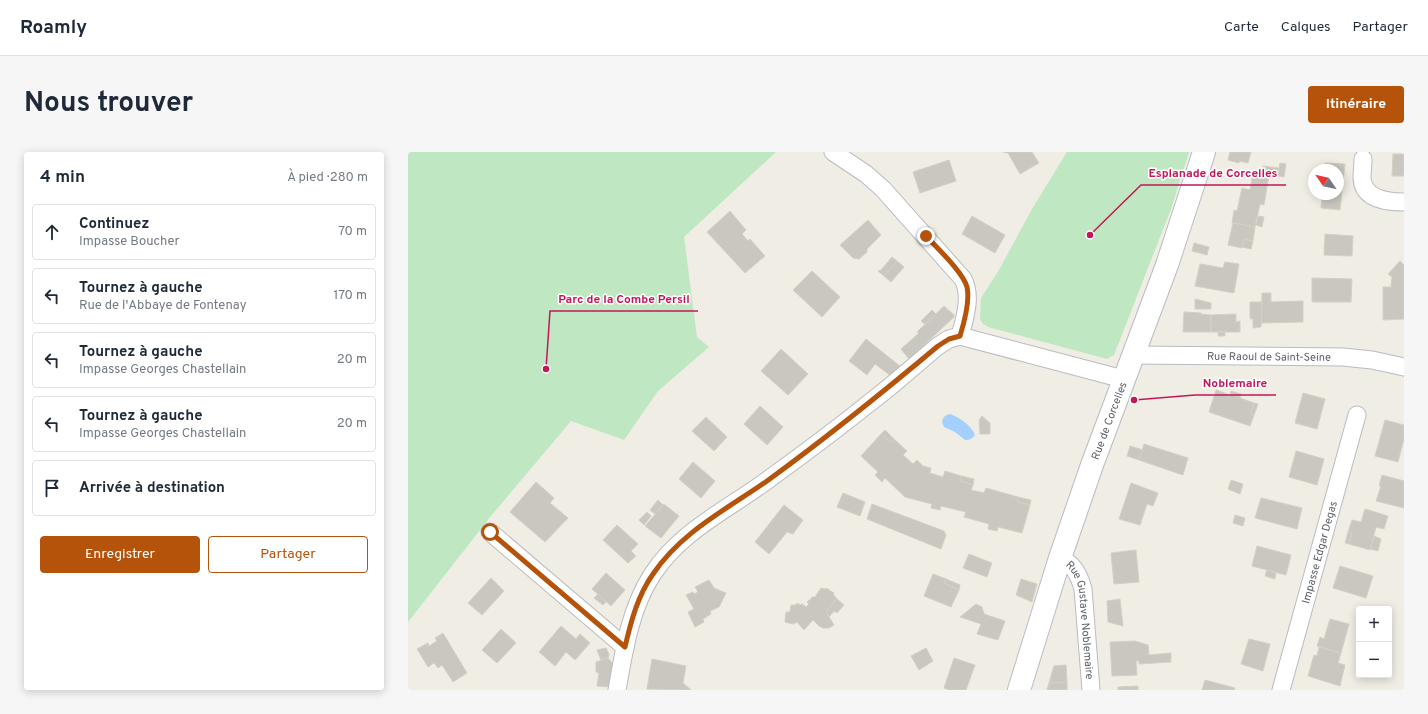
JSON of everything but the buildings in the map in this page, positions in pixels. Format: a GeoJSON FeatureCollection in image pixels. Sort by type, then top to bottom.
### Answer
{"type":"FeatureCollection","features":[{"type":"Feature","properties":{"kind":"main road","name":"Rue de Corcelles"},"geometry":{"type":"LineString","coordinates":[[1019,690],[1060,558],[1123,379],[1167,265],[1204,152]]}},
{"type":"Feature","properties":{"kind":"street"},"geometry":{"type":"LineString","coordinates":[[833,152],[866,174],[883,189],[964,279],[967,286],[968,297],[965,321],[960,336]]}},
{"type":"Feature","properties":{"kind":"street"},"geometry":{"type":"LineString","coordinates":[[1363,159],[1362,180],[1366,191],[1374,197],[1391,202],[1404,202]]}},
{"type":"Feature","properties":{"kind":"street"},"geometry":{"type":"LineString","coordinates":[[617,690],[625,647],[638,602],[647,583],[672,550],[704,523],[768,480],[869,404],[938,346],[949,339],[960,336],[1123,379]]}},
{"type":"Feature","properties":{"kind":"street","name":"Rue Raoul de Saint-Seine"},"geometry":{"type":"LineString","coordinates":[[1133,355],[1343,357],[1372,360],[1404,367]]}},
{"type":"Feature","properties":{"kind":"street","name":"Impasse Edgar Degas"},"geometry":{"type":"LineString","coordinates":[[1281,690],[1357,415]]}},
{"type":"Feature","properties":{"kind":"street"},"geometry":{"type":"LineString","coordinates":[[490,532],[625,647]]}},
{"type":"Feature","properties":{"kind":"street","name":"Rue Gustave Noblemaire"},"geometry":{"type":"LineString","coordinates":[[1060,558],[1072,565],[1080,576],[1083,589],[1091,690]]}},
{"type":"Feature","properties":{"kind":"green space"},"geometry":{"type":"Polygon","coordinates":[[[408,152],[776,152],[684,237],[697,337],[709,347],[658,391],[624,440],[571,421],[491,516],[408,622],[408,152]]]}},
{"type":"Feature","properties":{"kind":"green space"},"geometry":{"type":"Polygon","coordinates":[[[1067,152],[1189,152],[1171,209],[1114,355],[1107,359],[988,327],[983,324],[980,319],[981,298],[999,270],[1032,209],[1067,152]]]}},
{"type":"Feature","properties":{"kind":"water"},"geometry":{"type":"Polygon","coordinates":[[[950,414],[968,425],[975,435],[970,439],[965,440],[955,432],[944,427],[942,422],[943,419],[950,414]]]}},
{"type":"Feature","properties":{"kind":"place","name":"Esplanade de Corcelles"},"geometry":{"type":"Point","coordinates":[1090,235]}},
{"type":"Feature","properties":{"kind":"place","name":"Parc de la Combe Persil"},"geometry":{"type":"Point","coordinates":[546,369]}},
{"type":"Feature","properties":{"kind":"place","name":"Noblemaire"},"geometry":{"type":"Point","coordinates":[1134,400]}},
{"type":"Feature","properties":{"kind":"route"},"geometry":{"type":"LineString","coordinates":[[490,532],[625,647],[638,602],[647,583],[672,550],[688,535],[768,480],[869,404],[938,346],[949,339],[960,336],[965,321],[968,297],[967,286],[964,279],[926,236]]}}]}
